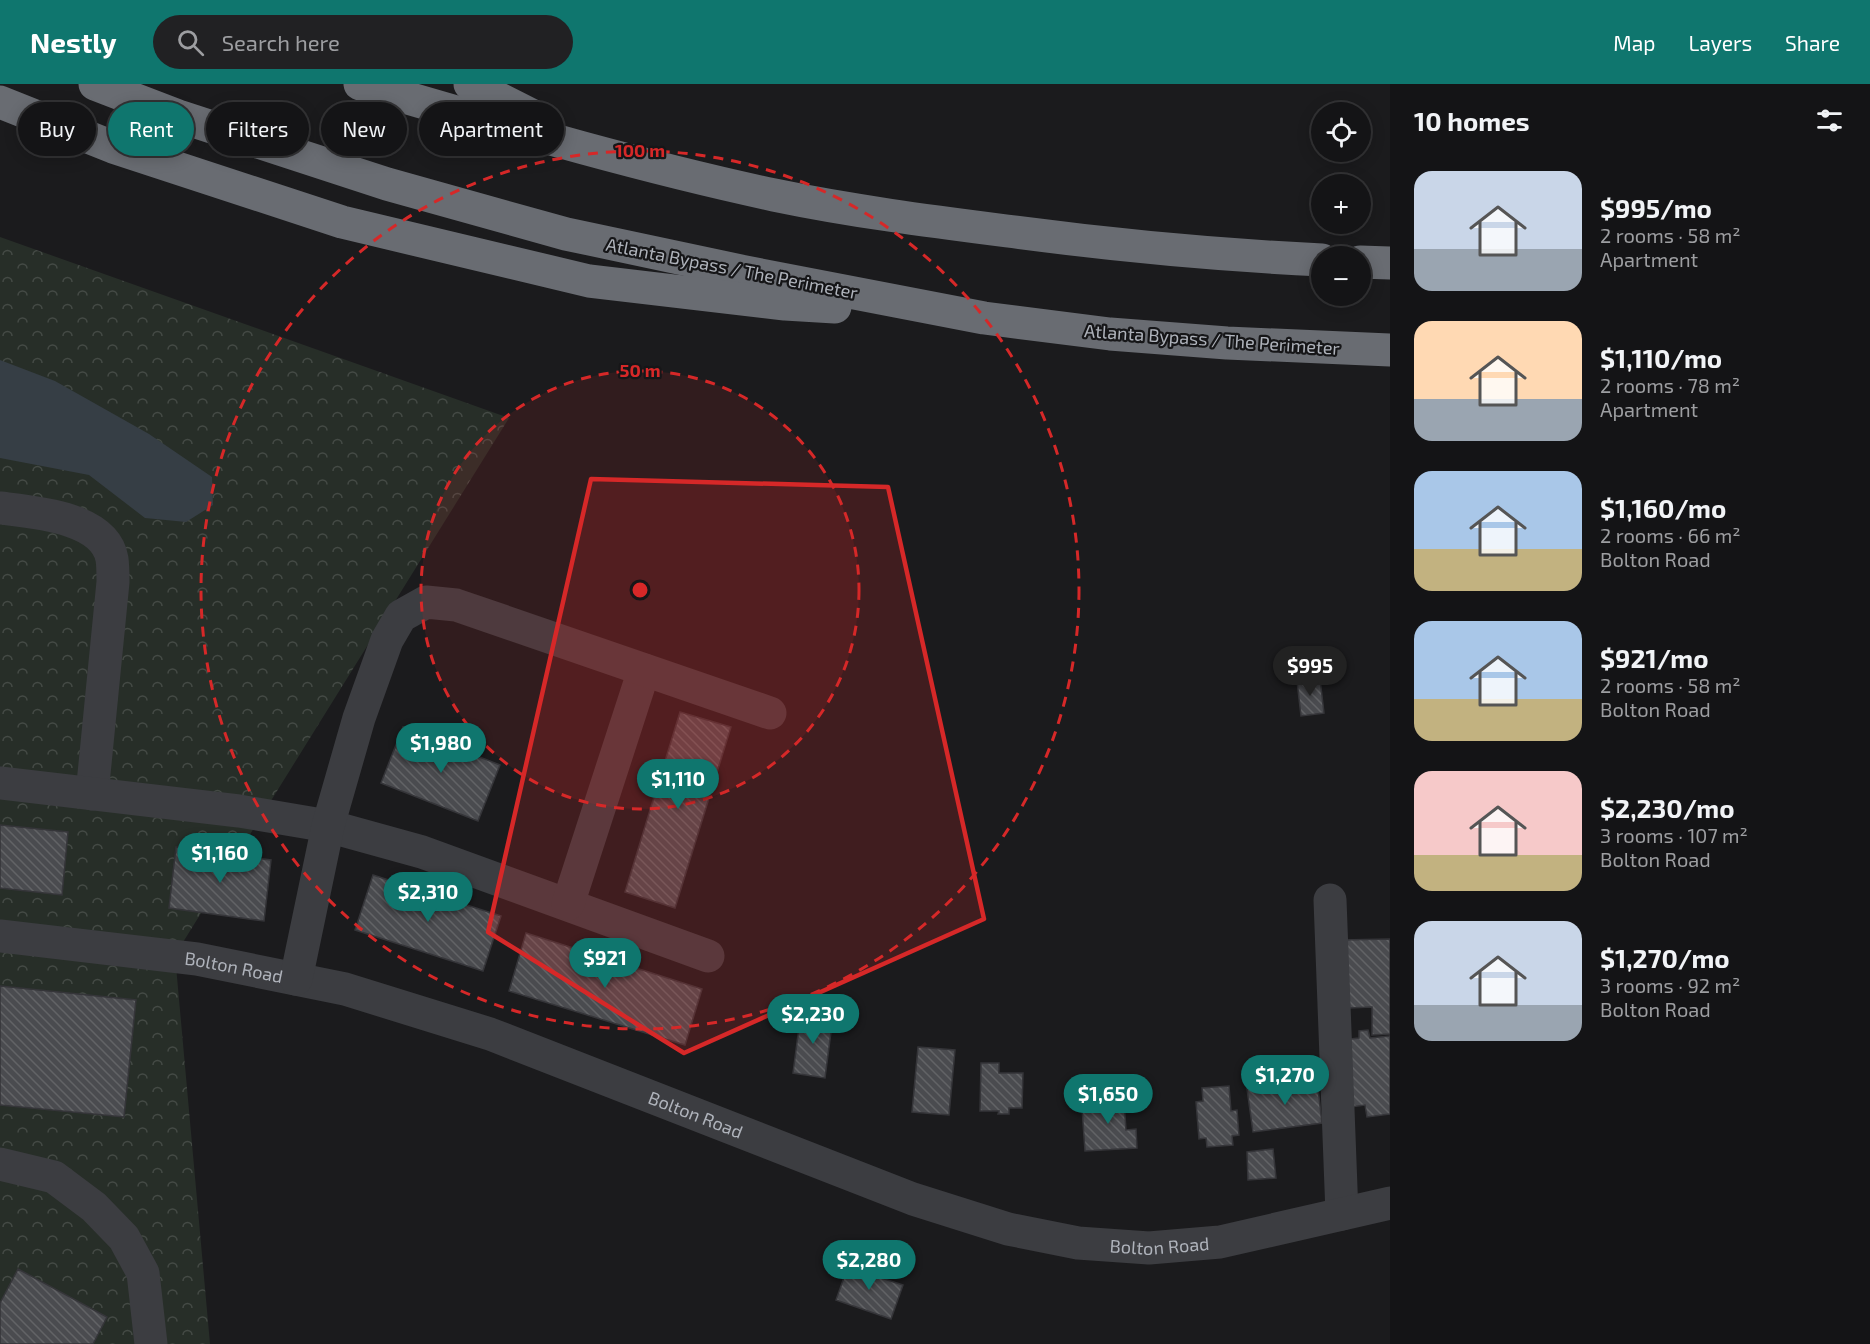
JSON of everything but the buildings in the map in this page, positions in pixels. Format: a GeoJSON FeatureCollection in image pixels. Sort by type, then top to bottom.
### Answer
{"type":"FeatureCollection","features":[{"type":"Feature","properties":{"kind":"highway","name":"Atlanta Bypass / The Perimeter"},"geometry":{"type":"LineString","coordinates":[[95,84],[177,116],[376,180],[566,234],[745,272],[984,318],[1110,334],[1227,343],[1390,350]]}},
{"type":"Feature","properties":{"kind":"highway"},"geometry":{"type":"LineString","coordinates":[[360,84],[615,158],[776,195],[926,221],[1088,242],[1240,256],[1311,259]]}},
{"type":"Feature","properties":{"kind":"highway"},"geometry":{"type":"LineString","coordinates":[[471,84],[615,158]]}},
{"type":"Feature","properties":{"kind":"highway"},"geometry":{"type":"LineString","coordinates":[[0,102],[113,147],[342,222],[589,281],[785,304],[984,318]]}},
{"type":"Feature","properties":{"kind":"highway"},"geometry":{"type":"LineString","coordinates":[[1371,262],[1390,263]]}},
{"type":"Feature","properties":{"kind":"street"},"geometry":{"type":"LineString","coordinates":[[0,508],[61,517],[85,526],[103,540],[112,557],[113,582],[92,794]]}},
{"type":"Feature","properties":{"kind":"street"},"geometry":{"type":"LineString","coordinates":[[296,979],[328,826],[359,718],[387,640],[401,616],[426,602],[456,604],[770,713]]}},
{"type":"Feature","properties":{"kind":"street"},"geometry":{"type":"LineString","coordinates":[[568,904],[644,670]]}},
{"type":"Feature","properties":{"kind":"street"},"geometry":{"type":"LineString","coordinates":[[0,783],[239,811],[328,826],[422,852],[708,956]]}},
{"type":"Feature","properties":{"kind":"street"},"geometry":{"type":"LineString","coordinates":[[1330,900],[1342,1214]]}},
{"type":"Feature","properties":{"kind":"street","name":"Bolton Road"},"geometry":{"type":"LineString","coordinates":[[0,936],[196,959],[345,989],[490,1034],[914,1199],[1008,1229],[1078,1243],[1149,1248],[1220,1242],[1390,1203]]}},
{"type":"Feature","properties":{"kind":"street"},"geometry":{"type":"LineString","coordinates":[[0,1164],[54,1177],[94,1207],[124,1238],[143,1274],[151,1344]]}},
{"type":"Feature","properties":{"kind":"highlighted area"},"geometry":{"type":"Polygon","coordinates":[[[591,479],[888,487],[984,919],[684,1053],[488,932],[591,479]]]}},
{"type":"Feature","properties":{"kind":"green space"},"geometry":{"type":"Polygon","coordinates":[[[0,237],[509,418],[175,955],[210,1344],[0,1344],[0,237]]]}},
{"type":"Feature","properties":{"kind":"shaded area"},"geometry":{"type":"Polygon","coordinates":[[[0,360],[55,381],[149,434],[212,477],[213,505],[186,522],[145,518],[89,475],[0,458],[0,360]]]}}]}
